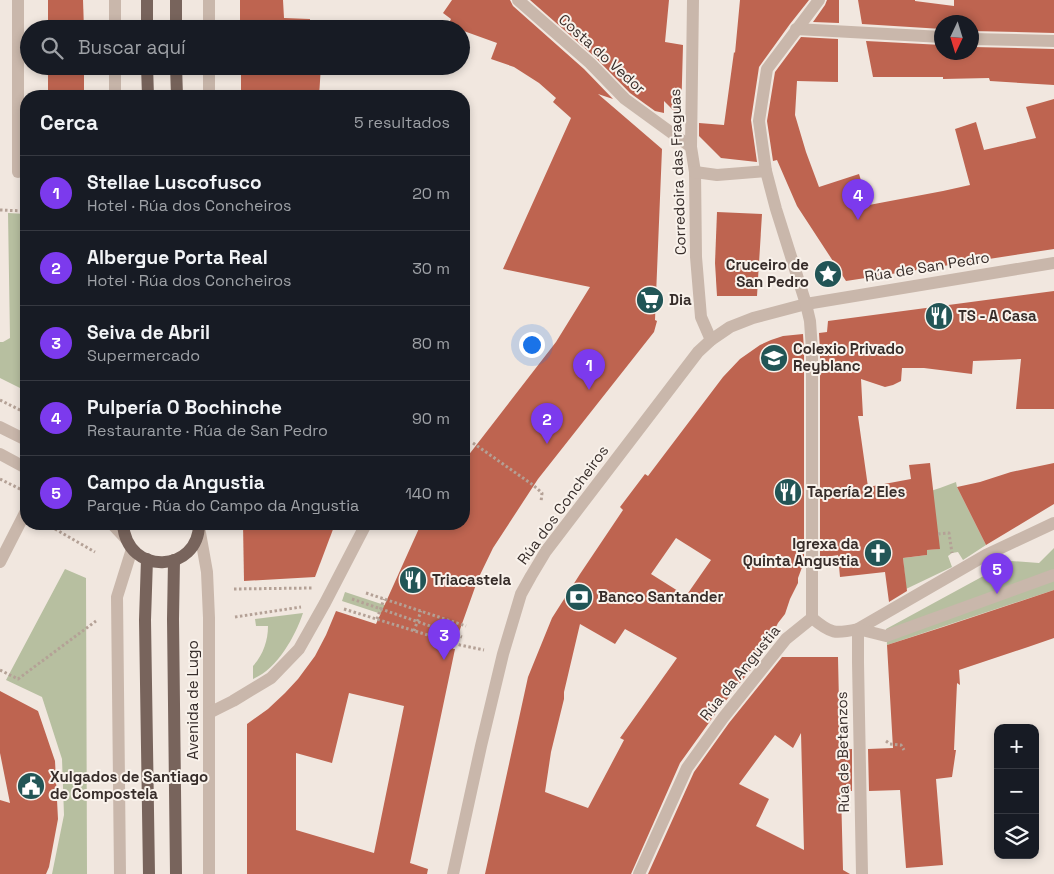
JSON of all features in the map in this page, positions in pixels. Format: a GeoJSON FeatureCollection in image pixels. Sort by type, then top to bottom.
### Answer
{"type":"FeatureCollection","features":[{"type":"Feature","properties":{"kind":"main road"},"geometry":{"type":"LineString","coordinates":[[147,0],[147,20]]}},
{"type":"Feature","properties":{"kind":"main road"},"geometry":{"type":"LineString","coordinates":[[176,0],[176,20]]}},
{"type":"Feature","properties":{"kind":"main road"},"geometry":{"type":"LineString","coordinates":[[148,75],[148,90]]}},
{"type":"Feature","properties":{"kind":"main road"},"geometry":{"type":"LineString","coordinates":[[176,75],[177,90]]}},
{"type":"Feature","properties":{"kind":"main road"},"geometry":{"type":"LineString","coordinates":[[125,530],[129,544],[139,555],[147,560],[162,562],[174,560],[187,552],[193,545],[198,530]]}},
{"type":"Feature","properties":{"kind":"main road"},"geometry":{"type":"LineString","coordinates":[[147,560],[145,620],[149,874]]}},
{"type":"Feature","properties":{"kind":"main road","name":"Avenida de Lugo"},"geometry":{"type":"LineString","coordinates":[[174,560],[176,874]]}},
{"type":"Feature","properties":{"kind":"street"},"geometry":{"type":"LineString","coordinates":[[18,0],[18,172]]}},
{"type":"Feature","properties":{"kind":"street"},"geometry":{"type":"LineString","coordinates":[[115,0],[115,20]]}},
{"type":"Feature","properties":{"kind":"street"},"geometry":{"type":"LineString","coordinates":[[209,0],[209,20]]}},
{"type":"Feature","properties":{"kind":"street","name":"Costa do Vedor"},"geometry":{"type":"LineString","coordinates":[[518,0],[626,99],[691,148]]}},
{"type":"Feature","properties":{"kind":"street","name":"Corredoira das Fraguas"},"geometry":{"type":"LineString","coordinates":[[693,0],[691,148],[695,172],[696,257],[701,317],[711,340]]}},
{"type":"Feature","properties":{"kind":"street"},"geometry":{"type":"LineString","coordinates":[[819,0],[796,28],[767,69],[759,121],[766,171],[810,321],[812,350],[812,618],[823,628],[839,633],[858,629],[986,555],[1054,523]]}},
{"type":"Feature","properties":{"kind":"street"},"geometry":{"type":"LineString","coordinates":[[796,28],[934,37]]}},
{"type":"Feature","properties":{"kind":"street"},"geometry":{"type":"LineString","coordinates":[[979,39],[1054,42]]}},
{"type":"Feature","properties":{"kind":"street"},"geometry":{"type":"LineString","coordinates":[[115,75],[115,90]]}},
{"type":"Feature","properties":{"kind":"street"},"geometry":{"type":"LineString","coordinates":[[209,75],[209,90]]}},
{"type":"Feature","properties":{"kind":"street"},"geometry":{"type":"LineString","coordinates":[[695,172],[717,175],[766,171]]}},
{"type":"Feature","properties":{"kind":"street","name":"Rúa de San Pedro"},"geometry":{"type":"LineString","coordinates":[[806,304],[1054,263]]}},
{"type":"Feature","properties":{"kind":"street","name":"Rúa dos Concheiros"},"geometry":{"type":"LineString","coordinates":[[453,874],[503,654],[521,594],[531,576],[546,552],[698,352],[730,327],[753,318],[806,304]]}},
{"type":"Feature","properties":{"kind":"street"},"geometry":{"type":"LineString","coordinates":[[0,427],[20,437]]}},
{"type":"Feature","properties":{"kind":"street"},"geometry":{"type":"LineString","coordinates":[[0,454],[20,465]]}},
{"type":"Feature","properties":{"kind":"street"},"geometry":{"type":"LineString","coordinates":[[0,562],[20,523]]}},
{"type":"Feature","properties":{"kind":"street"},"geometry":{"type":"LineString","coordinates":[[117,530],[129,544],[117,597],[120,874]]}},
{"type":"Feature","properties":{"kind":"street","name":"Avenida de Lugo"},"geometry":{"type":"LineString","coordinates":[[200,530],[207,572],[209,874]]}},
{"type":"Feature","properties":{"kind":"street"},"geometry":{"type":"LineString","coordinates":[[209,713],[271,678],[299,649],[363,530]]}},
{"type":"Feature","properties":{"kind":"street"},"geometry":{"type":"LineString","coordinates":[[858,629],[886,636],[1054,575]]}},
{"type":"Feature","properties":{"kind":"street","name":"Rúa da Angustia"},"geometry":{"type":"LineString","coordinates":[[639,874],[687,768],[723,718],[786,639],[812,618]]}},
{"type":"Feature","properties":{"kind":"street","name":"Rúa de Betanzos"},"geometry":{"type":"LineString","coordinates":[[858,629],[862,874]]}},
{"type":"Feature","properties":{"kind":"path"},"geometry":{"type":"LineString","coordinates":[[0,210],[20,211]]}},
{"type":"Feature","properties":{"kind":"path"},"geometry":{"type":"LineString","coordinates":[[0,400],[20,410]]}},
{"type":"Feature","properties":{"kind":"path"},"geometry":{"type":"LineString","coordinates":[[472,443],[533,485],[542,493],[541,502]]}},
{"type":"Feature","properties":{"kind":"path"},"geometry":{"type":"LineString","coordinates":[[0,479],[20,489]]}},
{"type":"Feature","properties":{"kind":"path"},"geometry":{"type":"LineString","coordinates":[[57,530],[96,552]]}},
{"type":"Feature","properties":{"kind":"path"},"geometry":{"type":"LineString","coordinates":[[938,534],[949,533],[952,553]]}},
{"type":"Feature","properties":{"kind":"path"},"geometry":{"type":"LineString","coordinates":[[234,588],[314,588]]}},
{"type":"Feature","properties":{"kind":"path"},"geometry":{"type":"LineString","coordinates":[[366,592],[466,626]]}},
{"type":"Feature","properties":{"kind":"path"},"geometry":{"type":"LineString","coordinates":[[378,619],[384,598]]}},
{"type":"Feature","properties":{"kind":"path"},"geometry":{"type":"LineString","coordinates":[[352,599],[462,637]]}},
{"type":"Feature","properties":{"kind":"path"},"geometry":{"type":"LineString","coordinates":[[235,617],[325,603],[460,645],[503,654]]}},
{"type":"Feature","properties":{"kind":"path"},"geometry":{"type":"LineString","coordinates":[[414,631],[421,611]]}},
{"type":"Feature","properties":{"kind":"path"},"geometry":{"type":"LineString","coordinates":[[0,670],[18,679],[96,621]]}},
{"type":"Feature","properties":{"kind":"path"},"geometry":{"type":"LineString","coordinates":[[886,741],[890,744],[901,745],[904,750]]}},
{"type":"Feature","properties":{"kind":"green space"},"geometry":{"type":"Polygon","coordinates":[[[8,213],[20,214],[20,388],[0,378],[0,342],[10,338],[8,213]]]}},
{"type":"Feature","properties":{"kind":"green space"},"geometry":{"type":"Polygon","coordinates":[[[956,482],[986,545],[963,560],[958,552],[952,553],[948,556],[952,567],[906,589],[903,558],[927,555],[927,550],[939,549],[840,520],[940,488],[956,482]]]}},
{"type":"Feature","properties":{"kind":"green space"},"geometry":{"type":"Polygon","coordinates":[[[1054,548],[1054,590],[887,645],[886,629],[1011,561],[1039,563],[1054,548]]]}},
{"type":"Feature","properties":{"kind":"green space"},"geometry":{"type":"Polygon","coordinates":[[[65,569],[86,578],[87,874],[52,874],[64,815],[62,759],[42,697],[6,680],[65,569]]]}},
{"type":"Feature","properties":{"kind":"green space"},"geometry":{"type":"Polygon","coordinates":[[[345,592],[457,629],[454,638],[342,601],[345,592]]]}},
{"type":"Feature","properties":{"kind":"green space"},"geometry":{"type":"Polygon","coordinates":[[[303,613],[284,651],[270,668],[253,679],[253,666],[264,648],[268,626],[256,626],[255,619],[303,613]]]}},
{"type":"Feature","properties":{"kind":"building"},"geometry":{"type":"Polygon","coordinates":[[[48,0],[83,0],[84,20],[48,20],[48,0]]]}},
{"type":"Feature","properties":{"kind":"building"},"geometry":{"type":"Polygon","coordinates":[[[240,0],[283,0],[284,18],[310,19],[310,20],[240,20],[240,0]]]}},
{"type":"Feature","properties":{"kind":"building"},"geometry":{"type":"Polygon","coordinates":[[[452,0],[510,0],[513,6],[584,69],[613,99],[598,94],[662,149],[655,320],[657,321],[654,332],[538,479],[493,548],[478,579],[453,649],[455,649],[410,863],[428,869],[427,874],[247,874],[247,724],[268,709],[298,679],[315,656],[336,611],[376,624],[418,530],[470,530],[470,453],[556,342],[590,287],[503,269],[571,118],[553,102],[556,98],[539,83],[514,67],[491,59],[497,43],[470,33],[470,20],[451,19],[443,13],[452,0]],[[349,693],[332,763],[296,753],[296,830],[374,853],[404,706],[349,693]]]}},
{"type":"Feature","properties":{"kind":"building"},"geometry":{"type":"Polygon","coordinates":[[[530,0],[669,0],[665,42],[683,45],[681,118],[664,101],[664,113],[655,111],[630,93],[595,57],[530,0]]]}},
{"type":"Feature","properties":{"kind":"building"},"geometry":{"type":"Polygon","coordinates":[[[740,0],[809,0],[759,67],[751,120],[757,162],[721,158],[699,136],[699,123],[724,125],[735,53],[740,0]]]}},
{"type":"Feature","properties":{"kind":"building"},"geometry":{"type":"Polygon","coordinates":[[[827,0],[839,0],[839,23],[813,22],[825,5],[827,0]]]}},
{"type":"Feature","properties":{"kind":"building"},"geometry":{"type":"Polygon","coordinates":[[[858,0],[915,0],[954,6],[954,0],[1054,0],[1054,33],[979,31],[979,15],[934,15],[934,28],[862,24],[858,0]]]}},
{"type":"Feature","properties":{"kind":"building"},"geometry":{"type":"Polygon","coordinates":[[[801,37],[838,39],[838,82],[797,81],[795,115],[819,187],[859,174],[869,205],[970,185],[955,129],[976,122],[984,150],[1036,138],[1026,107],[1054,99],[1054,249],[846,281],[797,206],[777,160],[773,161],[767,121],[775,72],[801,37]]]}},
{"type":"Feature","properties":{"kind":"building"},"geometry":{"type":"Polygon","coordinates":[[[866,41],[934,45],[934,60],[979,60],[979,47],[1054,49],[1054,85],[990,81],[989,78],[873,77],[866,41]]]}},
{"type":"Feature","properties":{"kind":"building"},"geometry":{"type":"Polygon","coordinates":[[[48,75],[84,75],[84,90],[48,90],[48,75]]]}},
{"type":"Feature","properties":{"kind":"building"},"geometry":{"type":"Polygon","coordinates":[[[241,75],[320,75],[319,90],[241,90],[241,75]]]}},
{"type":"Feature","properties":{"kind":"building"},"geometry":{"type":"Polygon","coordinates":[[[717,212],[762,214],[757,296],[717,296],[715,263],[717,212]]]}},
{"type":"Feature","properties":{"kind":"building"},"geometry":{"type":"Polygon","coordinates":[[[1054,291],[1054,409],[1016,409],[1021,359],[973,361],[972,374],[924,368],[902,368],[901,381],[885,387],[861,379],[863,416],[858,416],[868,487],[911,479],[909,465],[930,463],[940,549],[927,550],[927,555],[903,558],[907,591],[889,602],[885,572],[840,577],[838,555],[820,558],[819,333],[827,332],[828,321],[1054,291]]]}},
{"type":"Feature","properties":{"kind":"building"},"geometry":{"type":"Polygon","coordinates":[[[803,334],[804,350],[804,562],[798,583],[785,614],[778,623],[761,657],[716,713],[680,763],[631,874],[485,874],[528,677],[552,618],[623,510],[620,507],[645,474],[648,476],[723,377],[740,359],[760,345],[783,336],[803,334]],[[676,538],[651,574],[686,596],[711,560],[676,538]],[[580,624],[551,752],[545,792],[588,808],[624,740],[620,738],[677,658],[625,629],[615,644],[580,624]]]}},
{"type":"Feature","properties":{"kind":"building"},"geometry":{"type":"Polygon","coordinates":[[[1054,463],[1054,504],[986,545],[957,487],[1011,472],[1054,463]]]}},
{"type":"Feature","properties":{"kind":"building"},"geometry":{"type":"Polygon","coordinates":[[[243,530],[333,530],[315,577],[244,581],[243,530]]]}},
{"type":"Feature","properties":{"kind":"building"},"geometry":{"type":"Polygon","coordinates":[[[1054,590],[1054,638],[959,670],[960,685],[957,683],[954,750],[956,750],[952,777],[936,779],[943,865],[906,868],[900,790],[869,791],[868,749],[893,748],[887,645],[1054,590]]]}},
{"type":"Feature","properties":{"kind":"building"},"geometry":{"type":"Polygon","coordinates":[[[782,657],[838,657],[840,750],[852,749],[852,791],[841,791],[843,870],[850,874],[648,874],[694,772],[729,723],[782,657]],[[801,733],[793,748],[775,735],[739,784],[769,799],[756,826],[804,850],[801,733]]]}},
{"type":"Feature","properties":{"kind":"building","name":"Xulgados de Santiago de Compostela"},"geometry":{"type":"Polygon","coordinates":[[[0,691],[38,711],[55,761],[58,819],[46,874],[0,874],[0,800],[10,803],[0,753],[0,691]]]}},
{"type":"Feature","properties":{"kind":"place","name":"Pulpería O Bochinche"},"geometry":{"type":"Point","coordinates":[858,220]}},
{"type":"Feature","properties":{"kind":"place","name":"Cruceiro de San Pedro"},"geometry":{"type":"Point","coordinates":[828,274]}},
{"type":"Feature","properties":{"kind":"place","name":"Dia"},"geometry":{"type":"Point","coordinates":[650,300]}},
{"type":"Feature","properties":{"kind":"place","name":"TS - A Casa"},"geometry":{"type":"Point","coordinates":[939,316]}},
{"type":"Feature","properties":{"kind":"place","name":"Colexio Privado Reyblanc"},"geometry":{"type":"Point","coordinates":[774,358]}},
{"type":"Feature","properties":{"kind":"place","name":"Stellae Luscofusco"},"geometry":{"type":"Point","coordinates":[589,390]}},
{"type":"Feature","properties":{"kind":"place","name":"Albergue Porta Real"},"geometry":{"type":"Point","coordinates":[547,444]}},
{"type":"Feature","properties":{"kind":"place","name":"Tapería 2 Eles"},"geometry":{"type":"Point","coordinates":[788,492]}},
{"type":"Feature","properties":{"kind":"place","name":"Igrexa da Quinta Angustia"},"geometry":{"type":"Point","coordinates":[878,553]}},
{"type":"Feature","properties":{"kind":"place","name":"Triacastela"},"geometry":{"type":"Point","coordinates":[413,580]}},
{"type":"Feature","properties":{"kind":"place","name":"Campo da Angustia"},"geometry":{"type":"Point","coordinates":[997,594]}},
{"type":"Feature","properties":{"kind":"place","name":"Banco Santander"},"geometry":{"type":"Point","coordinates":[579,597]}},
{"type":"Feature","properties":{"kind":"place","name":"Seiva de Abril"},"geometry":{"type":"Point","coordinates":[444,660]}},
{"type":"Feature","properties":{"kind":"place","name":"Xulgados de Santiago de Compostela"},"geometry":{"type":"Point","coordinates":[31,786]}}]}
